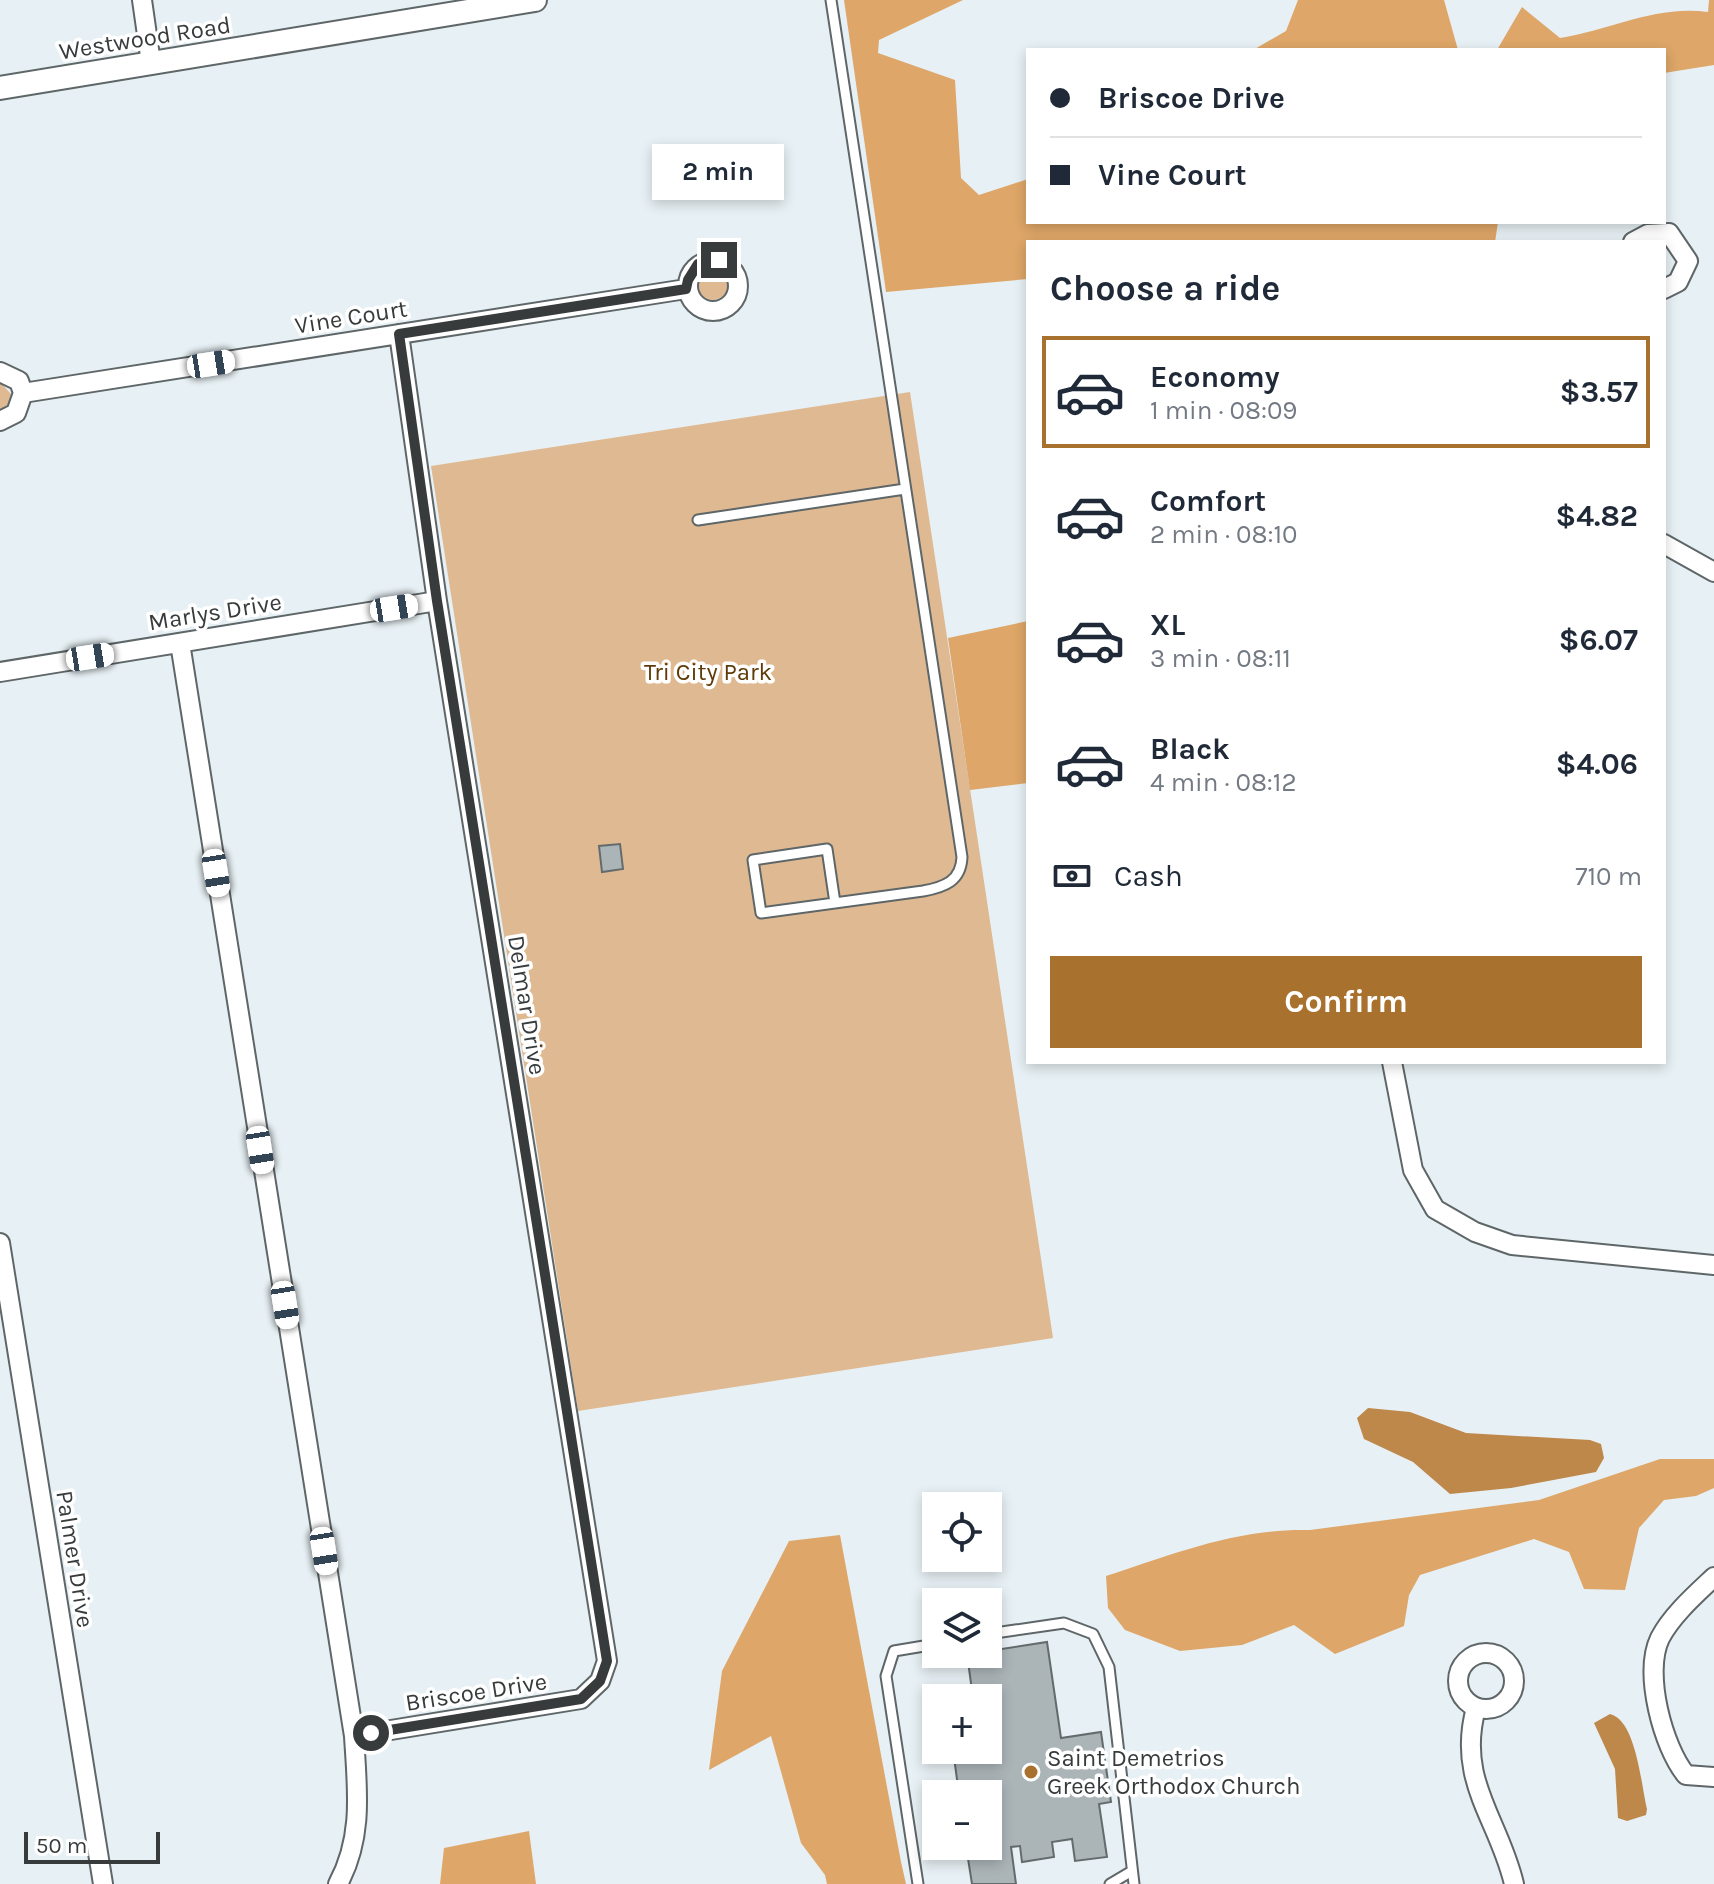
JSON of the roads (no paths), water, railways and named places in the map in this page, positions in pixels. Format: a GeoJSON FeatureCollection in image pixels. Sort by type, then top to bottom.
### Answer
{"type":"FeatureCollection","features":[{"type":"Feature","properties":{"kind":"street"},"geometry":{"type":"LineString","coordinates":[[142,0],[151,63]]}},
{"type":"Feature","properties":{"kind":"street","name":"Westwood Road"},"geometry":{"type":"LineString","coordinates":[[0,88],[535,0]]}},
{"type":"Feature","properties":{"kind":"street"},"geometry":{"type":"LineString","coordinates":[[1637,240],[1648,234],[1669,233],[1688,261],[1678,282],[1666,288]]}},
{"type":"Feature","properties":{"kind":"street","name":"Vine Court"},"geometry":{"type":"LineString","coordinates":[[23,393],[686,289]]}},
{"type":"Feature","properties":{"kind":"street","name":"Delmar Drive"},"geometry":{"type":"LineString","coordinates":[[399,334],[437,601],[606,1646],[607,1661],[600,1681]]}},
{"type":"Feature","properties":{"kind":"street"},"geometry":{"type":"LineString","coordinates":[[0,372],[19,381],[23,393],[16,413],[0,421]]}},
{"type":"Feature","properties":{"kind":"street"},"geometry":{"type":"LineString","coordinates":[[1666,545],[1714,572]]}},
{"type":"Feature","properties":{"kind":"street","name":"Marlys Drive"},"geometry":{"type":"LineString","coordinates":[[0,672],[437,601]]}},
{"type":"Feature","properties":{"kind":"street"},"geometry":{"type":"LineString","coordinates":[[180,643],[354,1736],[359,1813],[354,1845],[338,1884]]}},
{"type":"Feature","properties":{"kind":"street"},"geometry":{"type":"LineString","coordinates":[[1392,1064],[1413,1170],[1435,1209],[1475,1232],[1512,1245],[1714,1265]]}},
{"type":"Feature","properties":{"kind":"street","name":"Palmer Drive"},"geometry":{"type":"LineString","coordinates":[[0,1243],[103,1884]]}},
{"type":"Feature","properties":{"kind":"street"},"geometry":{"type":"LineString","coordinates":[[1714,1577],[1660,1639],[1655,1661],[1660,1719],[1675,1761],[1686,1775],[1714,1777]]}},
{"type":"Feature","properties":{"kind":"street","name":"Briscoe Drive"},"geometry":{"type":"LineString","coordinates":[[354,1736],[581,1699],[600,1681]]}},
{"type":"Feature","properties":{"kind":"street"},"geometry":{"type":"LineString","coordinates":[[1476,1708],[1471,1739],[1477,1790],[1505,1851],[1514,1884]]}},
{"type":"Feature","properties":{"kind":"lane"},"geometry":{"type":"LineString","coordinates":[[831,0],[961,870],[949,884],[936,889],[835,903],[761,913],[753,860],[827,849],[835,903]]}},
{"type":"Feature","properties":{"kind":"lane"},"geometry":{"type":"LineString","coordinates":[[698,520],[905,489]]}},
{"type":"Feature","properties":{"kind":"lane"},"geometry":{"type":"LineString","coordinates":[[1002,1632],[1064,1623],[1093,1634],[1109,1667],[1120,1735],[1134,1884]]}},
{"type":"Feature","properties":{"kind":"lane"},"geometry":{"type":"LineString","coordinates":[[918,1884],[886,1676],[894,1651],[922,1646]]}},
{"type":"Feature","properties":{"kind":"lane"},"geometry":{"type":"LineString","coordinates":[[1110,1884],[1132,1871]]}},
{"type":"Feature","properties":{"kind":"place","name":"Saint Demetrios Greek Orthodox Church"},"geometry":{"type":"Point","coordinates":[1031,1772]}},
{"type":"Feature","properties":{"kind":"park label","name":"Tri City Park"},"geometry":{"type":"Point","coordinates":[708,672]}}]}
